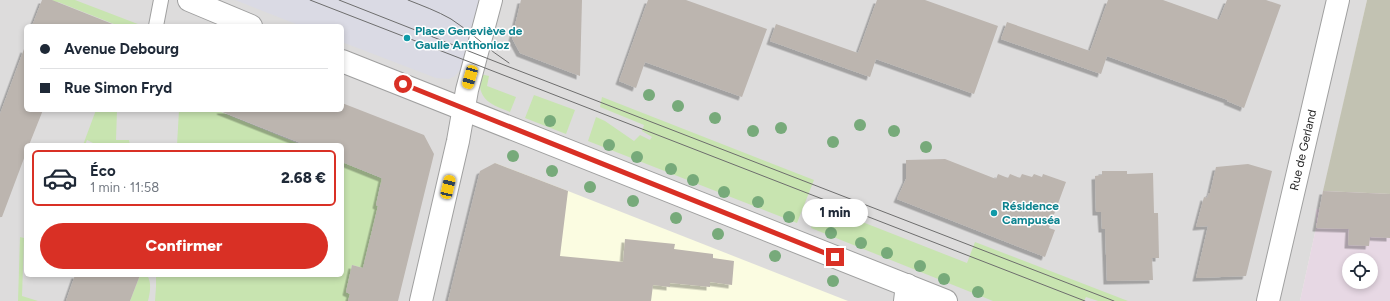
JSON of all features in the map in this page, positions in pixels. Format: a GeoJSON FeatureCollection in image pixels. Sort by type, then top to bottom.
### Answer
{"type":"FeatureCollection","features":[{"type":"Feature","properties":{"kind":"street"},"geometry":{"type":"LineString","coordinates":[[189,0],[246,24]]}},
{"type":"Feature","properties":{"kind":"street"},"geometry":{"type":"LineString","coordinates":[[421,301],[458,141],[466,90],[491,0]]}},
{"type":"Feature","properties":{"kind":"street","name":"Rue de Gerland"},"geometry":{"type":"LineString","coordinates":[[1268,301],[1338,0]]}},
{"type":"Feature","properties":{"kind":"street"},"geometry":{"type":"LineString","coordinates":[[344,62],[463,109],[906,293],[946,301]]}},
{"type":"Feature","properties":{"kind":"lane"},"geometry":{"type":"LineString","coordinates":[[156,24],[161,0]]}},
{"type":"Feature","properties":{"kind":"shaded area"},"geometry":{"type":"Polygon","coordinates":[[[0,0],[1367,0],[1320,209],[1316,209],[1316,228],[1300,301],[0,301],[0,0]]]}},
{"type":"Feature","properties":{"kind":"shaded area","name":"Place Geneviève de Gaulle Anthonioz"},"geometry":{"type":"Polygon","coordinates":[[[235,0],[482,0],[463,67],[455,76],[449,79],[436,78],[344,43],[344,24],[296,24],[235,0]]]}},
{"type":"Feature","properties":{"kind":"shaded area"},"geometry":{"type":"Polygon","coordinates":[[[1367,0],[1390,0],[1390,194],[1323,191],[1367,0]]]}},
{"type":"Feature","properties":{"kind":"shaded area"},"geometry":{"type":"Polygon","coordinates":[[[495,163],[568,191],[848,301],[448,301],[495,163]]]}},
{"type":"Feature","properties":{"kind":"shaded area"},"geometry":{"type":"Polygon","coordinates":[[[1323,191],[1390,194],[1390,301],[1300,301],[1316,228],[1316,209],[1320,209],[1323,191]]]}},
{"type":"Feature","properties":{"kind":"green space"},"geometry":{"type":"Polygon","coordinates":[[[53,0],[75,0],[138,24],[114,24],[58,2],[50,3],[53,0]]]}},
{"type":"Feature","properties":{"kind":"green space"},"geometry":{"type":"Polygon","coordinates":[[[480,74],[489,76],[487,86],[516,97],[510,112],[490,103],[486,99],[480,89],[480,74]]]}},
{"type":"Feature","properties":{"kind":"green space"},"geometry":{"type":"Polygon","coordinates":[[[534,95],[575,110],[566,134],[525,118],[534,95]]]}},
{"type":"Feature","properties":{"kind":"green space"},"geometry":{"type":"Polygon","coordinates":[[[602,97],[814,180],[797,223],[588,141],[596,117],[605,121],[634,141],[640,135],[650,140],[652,137],[642,131],[644,125],[600,107],[602,97]]]}},
{"type":"Feature","properties":{"kind":"green space"},"geometry":{"type":"Polygon","coordinates":[[[95,112],[117,112],[116,140],[129,140],[130,143],[93,143],[87,140],[86,143],[84,143],[95,112]]]}},
{"type":"Feature","properties":{"kind":"green space"},"geometry":{"type":"Polygon","coordinates":[[[179,112],[221,112],[297,143],[177,143],[179,112]]]}},
{"type":"Feature","properties":{"kind":"green space"},"geometry":{"type":"Polygon","coordinates":[[[344,163],[381,178],[384,183],[380,185],[376,205],[378,206],[363,268],[352,265],[346,292],[350,294],[348,301],[155,301],[156,277],[344,277],[344,163]]]}},
{"type":"Feature","properties":{"kind":"green space"},"geometry":{"type":"Polygon","coordinates":[[[819,205],[967,263],[975,242],[1128,301],[1098,301],[1086,297],[1084,301],[993,301],[811,228],[819,205]]]}},
{"type":"Feature","properties":{"kind":"green space"},"geometry":{"type":"Polygon","coordinates":[[[20,237],[24,238],[22,296],[38,301],[18,301],[20,237]]]}},
{"type":"Feature","properties":{"kind":"green space"},"geometry":{"type":"Polygon","coordinates":[[[139,277],[148,277],[150,281],[150,291],[148,301],[130,301],[139,277]]]}},
{"type":"Feature","properties":{"kind":"building"},"geometry":{"type":"Polygon","coordinates":[[[42,0],[52,0],[112,24],[33,24],[42,0]]]}},
{"type":"Feature","properties":{"kind":"building"},"geometry":{"type":"Polygon","coordinates":[[[521,0],[582,0],[580,76],[520,53],[512,38],[521,0]]]}},
{"type":"Feature","properties":{"kind":"building"},"geometry":{"type":"Polygon","coordinates":[[[648,0],[686,0],[767,29],[742,97],[645,62],[636,88],[619,81],[648,0]]]}},
{"type":"Feature","properties":{"kind":"building"},"geometry":{"type":"Polygon","coordinates":[[[877,0],[925,0],[998,26],[974,94],[876,59],[870,77],[770,41],[776,24],[858,53],[877,0]]]}},
{"type":"Feature","properties":{"kind":"building"},"geometry":{"type":"Polygon","coordinates":[[[1108,0],[1163,0],[1219,20],[1227,0],[1266,0],[1281,5],[1244,108],[1227,101],[1228,100],[1107,56],[1101,74],[1001,39],[1007,22],[1090,51],[1108,0]]]}},
{"type":"Feature","properties":{"kind":"building"},"geometry":{"type":"Polygon","coordinates":[[[24,49],[24,112],[42,112],[30,143],[24,143],[24,158],[2,217],[0,217],[0,114],[24,49]]]}},
{"type":"Feature","properties":{"kind":"building"},"geometry":{"type":"Polygon","coordinates":[[[344,104],[424,135],[434,154],[398,301],[348,301],[350,294],[346,292],[352,265],[363,268],[378,206],[376,205],[382,178],[344,163],[344,143],[301,143],[223,112],[344,112],[344,104]]]}},
{"type":"Feature","properties":{"kind":"building","name":"Résidence Campuséa"},"geometry":{"type":"Polygon","coordinates":[[[945,159],[996,179],[998,174],[1008,178],[1010,174],[1020,178],[1022,174],[1032,177],[1034,174],[1042,177],[1043,174],[1066,182],[1049,228],[1055,230],[1045,257],[897,199],[906,179],[906,160],[945,159]]]}},
{"type":"Feature","properties":{"kind":"building"},"geometry":{"type":"Polygon","coordinates":[[[495,163],[568,191],[560,256],[623,262],[625,239],[675,244],[674,249],[713,254],[713,258],[734,261],[732,285],[710,282],[710,287],[670,283],[670,287],[653,285],[651,301],[448,301],[480,171],[495,163]]]}},
{"type":"Feature","properties":{"kind":"building"},"geometry":{"type":"Polygon","coordinates":[[[1248,164],[1272,171],[1246,276],[1196,278],[1208,226],[1196,227],[1204,197],[1207,198],[1210,193],[1216,167],[1248,164]]]}},
{"type":"Feature","properties":{"kind":"building"},"geometry":{"type":"Polygon","coordinates":[[[1102,171],[1127,171],[1127,174],[1153,173],[1154,213],[1158,213],[1159,258],[1152,258],[1153,280],[1107,281],[1105,229],[1102,229],[1101,212],[1096,212],[1095,176],[1102,175],[1102,171]]]}},
{"type":"Feature","properties":{"kind":"building"},"geometry":{"type":"Polygon","coordinates":[[[1323,191],[1390,194],[1390,238],[1370,237],[1369,246],[1348,245],[1349,229],[1316,228],[1323,191]]]}},
{"type":"Feature","properties":{"kind":"building"},"geometry":{"type":"Polygon","coordinates":[[[74,277],[139,277],[130,301],[66,301],[74,277]]]}},
{"type":"Feature","properties":{"kind":"tram line"},"geometry":{"type":"LineString","coordinates":[[310,0],[1085,301]]}},
{"type":"Feature","properties":{"kind":"tram line"},"geometry":{"type":"LineString","coordinates":[[339,0],[1114,301]]}},
{"type":"Feature","properties":{"kind":"tram line"},"geometry":{"type":"LineString","coordinates":[[408,0],[451,19],[509,63]]}},
{"type":"Feature","properties":{"kind":"place","name":"Place Geneviève de Gaulle Anthonioz"},"geometry":{"type":"Point","coordinates":[407,38]}},
{"type":"Feature","properties":{"kind":"place","name":"Résidence Campuséa"},"geometry":{"type":"Point","coordinates":[994,213]}},
{"type":"Feature","properties":{"kind":"route"},"geometry":{"type":"LineString","coordinates":[[403,84],[835,257]]}}]}
